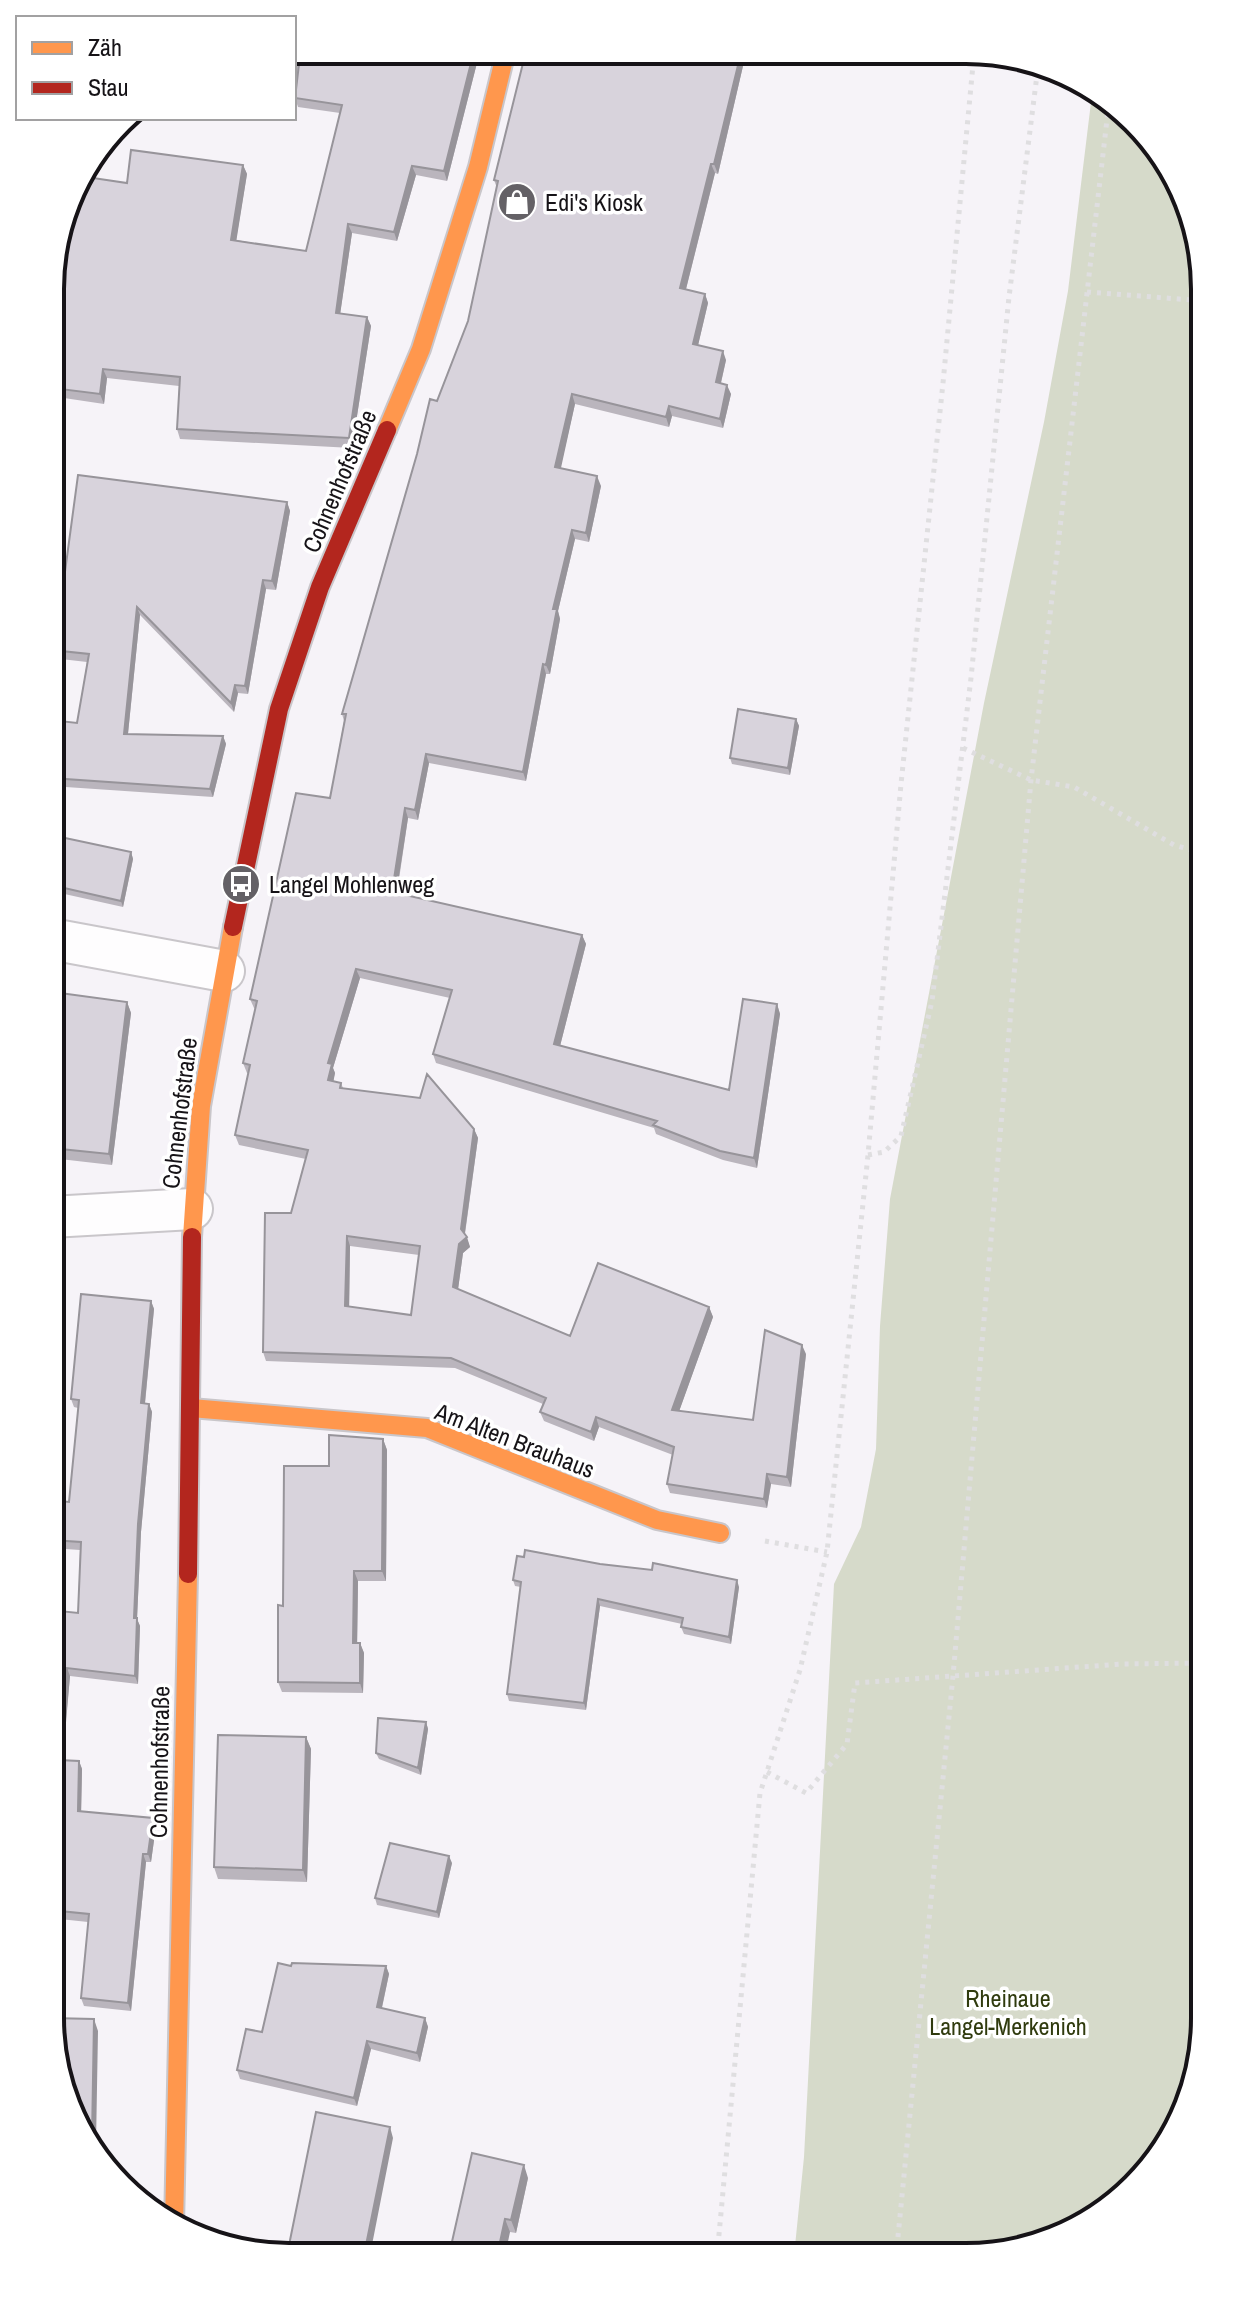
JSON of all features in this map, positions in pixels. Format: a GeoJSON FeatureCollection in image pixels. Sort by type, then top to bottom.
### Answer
{"type":"FeatureCollection","features":[{"type":"Feature","properties":{"kind":"street","name":"Cohnenhofstraße"},"geometry":{"type":"LineString","coordinates":[[174,2211],[191,1408],[192,1209],[201,1106],[224,971],[279,709],[320,587],[421,349],[478,167],[503,64]]}},
{"type":"Feature","properties":{"kind":"street"},"geometry":{"type":"LineString","coordinates":[[64,941],[224,971]]}},
{"type":"Feature","properties":{"kind":"street"},"geometry":{"type":"LineString","coordinates":[[64,1216],[192,1209]]}},
{"type":"Feature","properties":{"kind":"street","name":"Am Alten Brauhaus"},"geometry":{"type":"LineString","coordinates":[[191,1408],[427,1428],[657,1520],[720,1533]]}},
{"type":"Feature","properties":{"kind":"path"},"geometry":{"type":"LineString","coordinates":[[718,2243],[760,1793],[800,1670],[827,1552],[973,64]]}},
{"type":"Feature","properties":{"kind":"path"},"geometry":{"type":"LineString","coordinates":[[868,1155],[884,1152],[901,1136],[932,1001],[963,748],[1009,297],[1037,76]]}},
{"type":"Feature","properties":{"kind":"path"},"geometry":{"type":"LineString","coordinates":[[897,2243],[953,1676],[1031,780],[1108,115]]}},
{"type":"Feature","properties":{"kind":"path"},"geometry":{"type":"LineString","coordinates":[[1087,292],[1191,300]]}},
{"type":"Feature","properties":{"kind":"path"},"geometry":{"type":"LineString","coordinates":[[963,748],[1031,780],[1074,787],[1174,845],[1191,850]]}},
{"type":"Feature","properties":{"kind":"path"},"geometry":{"type":"LineString","coordinates":[[720,1533],[827,1552]]}},
{"type":"Feature","properties":{"kind":"path"},"geometry":{"type":"LineString","coordinates":[[767,1772],[806,1793],[847,1744],[855,1683],[1122,1664],[1191,1663]]}},
{"type":"Feature","properties":{"kind":"green space","name":"Rheinaue Langel-Merkenich"},"geometry":{"type":"Polygon","coordinates":[[[1091,102],[1135,141],[1153,164],[1179,217],[1191,275],[1191,2032],[1187,2062],[1174,2104],[1144,2155],[1114,2187],[1065,2220],[1038,2231],[995,2241],[795,2243],[804,2157],[834,1584],[861,1527],[876,1449],[880,1326],[890,1199],[984,703],[1044,422],[1068,291],[1091,102]]]}},
{"type":"Feature","properties":{"kind":"building"},"geometry":{"type":"Polygon","coordinates":[[[299,64],[471,64],[444,171],[412,166],[394,232],[348,224],[336,313],[367,317],[349,438],[177,429],[180,377],[103,369],[100,394],[64,390],[64,289],[68,245],[81,203],[93,178],[127,183],[131,150],[243,165],[231,240],[306,251],[342,105],[296,98],[299,64]]]}},
{"type":"Feature","properties":{"kind":"building"},"geometry":{"type":"Polygon","coordinates":[[[523,64],[738,64],[680,288],[705,294],[693,344],[723,351],[716,382],[727,385],[720,419],[669,406],[666,417],[572,394],[555,467],[597,476],[586,533],[572,530],[553,609],[557,609],[546,665],[543,664],[523,772],[426,754],[415,810],[405,808],[392,892],[582,935],[554,1044],[729,1090],[743,999],[777,1004],[754,1158],[720,1151],[653,1125],[657,1121],[433,1054],[452,990],[356,969],[328,1063],[332,1064],[328,1080],[341,1083],[340,1088],[420,1098],[427,1074],[474,1129],[461,1229],[467,1237],[459,1244],[453,1287],[570,1336],[598,1263],[709,1307],[672,1410],[753,1420],[765,1330],[802,1345],[787,1477],[767,1474],[764,1499],[667,1484],[674,1447],[596,1417],[591,1432],[540,1412],[546,1398],[451,1358],[263,1352],[265,1213],[291,1213],[308,1150],[235,1135],[250,1065],[243,1063],[257,1001],[250,999],[296,793],[330,798],[346,714],[342,714],[430,399],[437,401],[468,321],[498,181],[494,180],[523,64]],[[347,1236],[345,1306],[411,1315],[420,1246],[347,1236]]]}},
{"type":"Feature","properties":{"kind":"building"},"geometry":{"type":"Polygon","coordinates":[[[78,475],[287,502],[272,581],[263,580],[245,686],[235,685],[231,703],[137,607],[124,734],[223,736],[210,789],[64,779],[64,722],[77,723],[89,654],[64,651],[64,579],[78,475]]]}},
{"type":"Feature","properties":{"kind":"building"},"geometry":{"type":"Polygon","coordinates":[[[738,709],[796,719],[788,768],[730,758],[738,709]]]}},
{"type":"Feature","properties":{"kind":"building"},"geometry":{"type":"Polygon","coordinates":[[[64,838],[131,852],[121,901],[64,888],[64,838]]]}},
{"type":"Feature","properties":{"kind":"building"},"geometry":{"type":"Polygon","coordinates":[[[64,994],[127,1002],[109,1154],[64,1149],[64,994]]]}},
{"type":"Feature","properties":{"kind":"building"},"geometry":{"type":"Polygon","coordinates":[[[81,1294],[151,1301],[141,1403],[149,1404],[138,1524],[135,1676],[67,1668],[64,1702],[64,1612],[78,1613],[81,1542],[64,1541],[64,1501],[69,1502],[79,1400],[71,1399],[81,1294]]]}},
{"type":"Feature","properties":{"kind":"building"},"geometry":{"type":"Polygon","coordinates":[[[329,1435],[383,1439],[382,1571],[354,1571],[353,1643],[360,1643],[360,1683],[278,1682],[278,1605],[283,1606],[284,1466],[329,1466],[329,1435]]]}},
{"type":"Feature","properties":{"kind":"building"},"geometry":{"type":"Polygon","coordinates":[[[525,1550],[652,1570],[653,1563],[737,1580],[729,1637],[681,1627],[683,1618],[598,1599],[584,1703],[507,1694],[521,1582],[513,1580],[517,1556],[524,1557],[525,1550]]]}},
{"type":"Feature","properties":{"kind":"building"},"geometry":{"type":"Polygon","coordinates":[[[378,1718],[426,1722],[418,1768],[376,1753],[378,1718]]]}},
{"type":"Feature","properties":{"kind":"building"},"geometry":{"type":"Polygon","coordinates":[[[218,1735],[306,1737],[303,1870],[214,1867],[218,1735]]]}},
{"type":"Feature","properties":{"kind":"building"},"geometry":{"type":"Polygon","coordinates":[[[64,1760],[79,1761],[78,1811],[153,1818],[148,1854],[143,1854],[128,2003],[81,1998],[89,1914],[64,1911],[64,1760]]]}},
{"type":"Feature","properties":{"kind":"building"},"geometry":{"type":"Polygon","coordinates":[[[390,1843],[449,1856],[437,1912],[375,1898],[390,1843]]]}},
{"type":"Feature","properties":{"kind":"building"},"geometry":{"type":"Polygon","coordinates":[[[278,1963],[291,1966],[292,1963],[386,1966],[377,2007],[425,2018],[417,2053],[367,2041],[354,2098],[237,2070],[246,2029],[262,2032],[278,1963]]]}},
{"type":"Feature","properties":{"kind":"building"},"geometry":{"type":"Polygon","coordinates":[[[64,2018],[94,2019],[92,2126],[76,2090],[68,2062],[64,2018]]]}},
{"type":"Feature","properties":{"kind":"building"},"geometry":{"type":"Polygon","coordinates":[[[316,2112],[390,2127],[366,2243],[289,2243],[316,2112]]]}},
{"type":"Feature","properties":{"kind":"building"},"geometry":{"type":"Polygon","coordinates":[[[472,2153],[524,2165],[511,2220],[505,2219],[500,2243],[452,2243],[472,2153]]]}},
{"type":"Feature","properties":{"kind":"traffic: slow"},"geometry":{"type":"LineString","coordinates":[[387,430],[421,349],[478,167],[503,64]]}},
{"type":"Feature","properties":{"kind":"traffic: slow"},"geometry":{"type":"LineString","coordinates":[[192,1237],[201,1106],[233,927]]}},
{"type":"Feature","properties":{"kind":"traffic: slow"},"geometry":{"type":"LineString","coordinates":[[191,1408],[427,1428],[657,1520],[720,1533]]}},
{"type":"Feature","properties":{"kind":"traffic: slow"},"geometry":{"type":"LineString","coordinates":[[174,2211],[188,1574]]}},
{"type":"Feature","properties":{"kind":"traffic: jam"},"geometry":{"type":"LineString","coordinates":[[233,927],[279,709],[320,587],[387,430]]}},
{"type":"Feature","properties":{"kind":"traffic: jam"},"geometry":{"type":"LineString","coordinates":[[188,1574],[192,1237]]}},
{"type":"Feature","properties":{"kind":"place","name":"Edi's Kiosk"},"geometry":{"type":"Point","coordinates":[517,202]}},
{"type":"Feature","properties":{"kind":"place","name":"Langel Mohlenweg"},"geometry":{"type":"Point","coordinates":[241,884]}}]}
